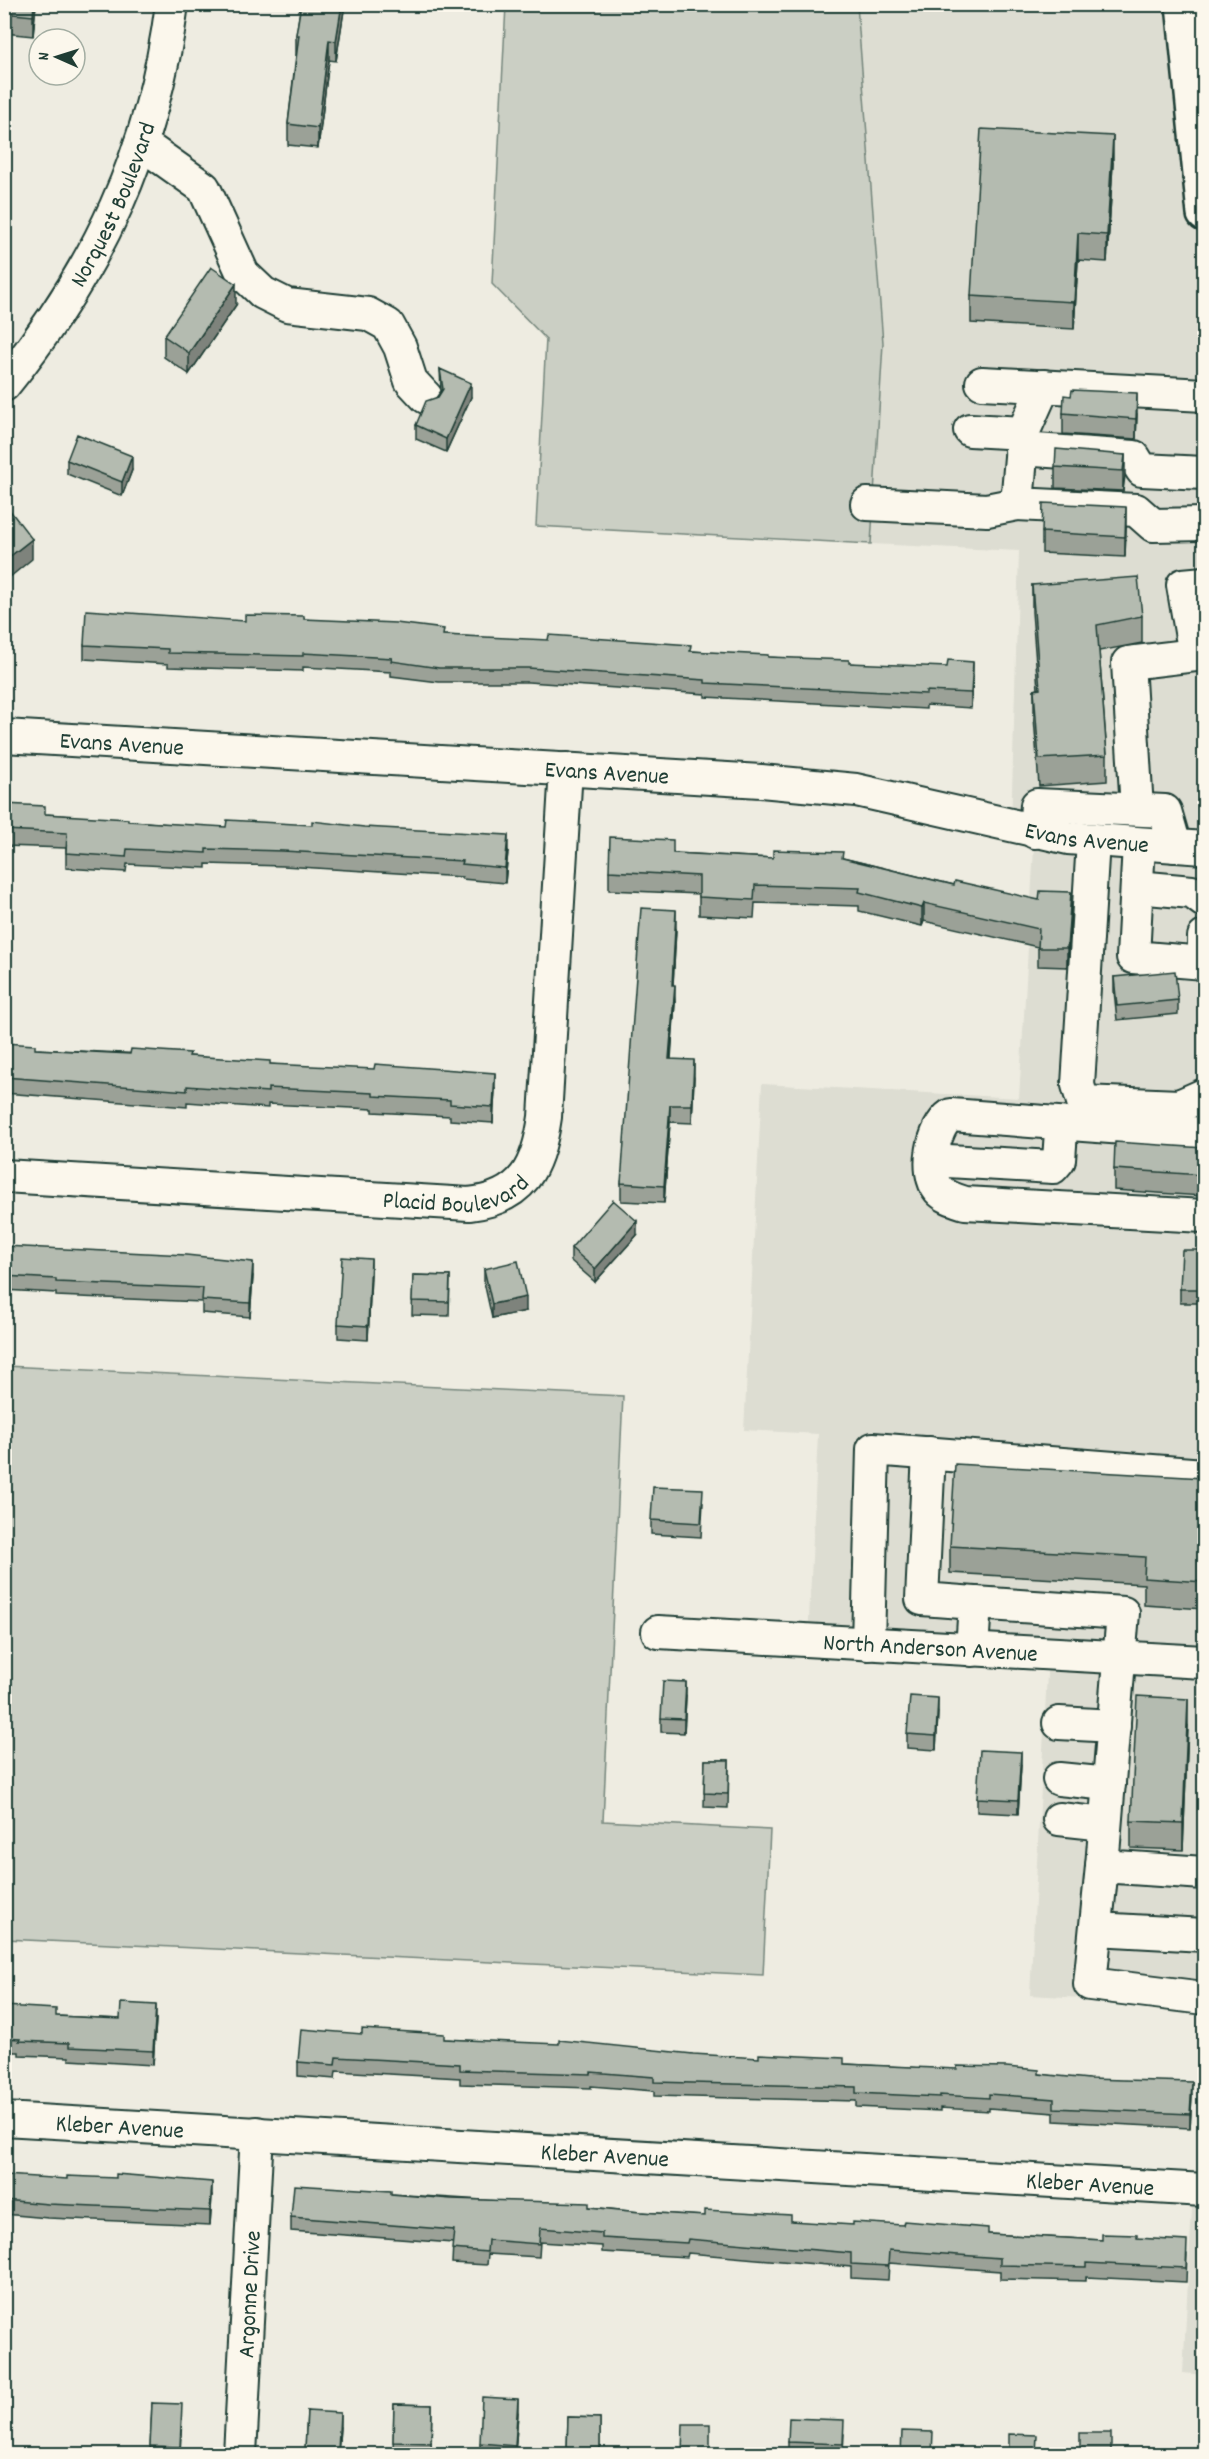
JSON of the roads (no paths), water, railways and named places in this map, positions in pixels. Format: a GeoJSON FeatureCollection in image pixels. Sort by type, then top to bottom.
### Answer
{"type":"FeatureCollection","features":[{"type":"Feature","properties":{"kind":"main road"},"geometry":{"type":"LineString","coordinates":[[1183,4],[1204,214]]}},
{"type":"Feature","properties":{"kind":"street","name":"Norquest Boulevard"},"geometry":{"type":"LineString","coordinates":[[4,385],[43,337],[82,278],[114,215],[142,144],[167,43],[172,4]]}},
{"type":"Feature","properties":{"kind":"street"},"geometry":{"type":"LineString","coordinates":[[142,144],[204,188],[243,274],[262,293],[287,304],[368,314],[388,325],[400,347],[411,381],[426,397]]}},
{"type":"Feature","properties":{"kind":"street"},"geometry":{"type":"LineString","coordinates":[[982,383],[1204,395]]}},
{"type":"Feature","properties":{"kind":"street"},"geometry":{"type":"LineString","coordinates":[[1017,504],[1022,441],[1044,386]]}},
{"type":"Feature","properties":{"kind":"street"},"geometry":{"type":"LineString","coordinates":[[970,430],[1022,441],[1134,458],[1142,470],[1204,472]]}},
{"type":"Feature","properties":{"kind":"street"},"geometry":{"type":"LineString","coordinates":[[867,504],[987,510],[1017,504],[1136,510],[1153,525],[1204,524]]}},
{"type":"Feature","properties":{"kind":"street"},"geometry":{"type":"LineString","coordinates":[[1137,809],[1128,663],[1200,654],[1183,585],[1204,583]]}},
{"type":"Feature","properties":{"kind":"street","name":"Evans Avenue"},"geometry":{"type":"LineString","coordinates":[[4,736],[566,769],[856,790],[1035,832],[1093,841],[1190,847]]}},
{"type":"Feature","properties":{"kind":"street","name":"Placid Boulevard"},"geometry":{"type":"LineString","coordinates":[[4,1176],[470,1204],[502,1196],[521,1182],[532,1169],[541,1149],[545,1117],[566,769]]}},
{"type":"Feature","properties":{"kind":"street"},"geometry":{"type":"LineString","coordinates":[[1035,832],[1037,805],[1165,811],[1190,847]]}},
{"type":"Feature","properties":{"kind":"street"},"geometry":{"type":"LineString","coordinates":[[1093,841],[1078,1085],[1083,1102],[1179,1106],[1204,1095]]}},
{"type":"Feature","properties":{"kind":"street"},"geometry":{"type":"LineString","coordinates":[[1138,844],[1133,957],[1204,964],[1204,938]]}},
{"type":"Feature","properties":{"kind":"street"},"geometry":{"type":"LineString","coordinates":[[1137,887],[1192,892],[1204,901]]}},
{"type":"Feature","properties":{"kind":"street"},"geometry":{"type":"LineString","coordinates":[[1204,1134],[951,1115],[941,1121],[935,1135],[932,1176],[939,1189],[950,1198],[965,1203],[1204,1216]]}},
{"type":"Feature","properties":{"kind":"street"},"geometry":{"type":"LineString","coordinates":[[1097,1125],[1093,1132],[1089,1133],[1061,1131],[1059,1160],[1053,1167],[948,1161],[948,1179],[953,1186],[970,1191],[1204,1206]]}},
{"type":"Feature","properties":{"kind":"street"},"geometry":{"type":"LineString","coordinates":[[868,1644],[873,1449],[1204,1475]]}},
{"type":"Feature","properties":{"kind":"street"},"geometry":{"type":"LineString","coordinates":[[929,1454],[922,1599],[1123,1613],[1090,1984],[1204,1998]]}},
{"type":"Feature","properties":{"kind":"street"},"geometry":{"type":"LineString","coordinates":[[972,1650],[975,1603]]}},
{"type":"Feature","properties":{"kind":"street","name":"North Anderson Avenue"},"geometry":{"type":"LineString","coordinates":[[658,1632],[1204,1662]]}},
{"type":"Feature","properties":{"kind":"street"},"geometry":{"type":"LineString","coordinates":[[1059,1723],[1115,1713],[1148,1702]]}},
{"type":"Feature","properties":{"kind":"street"},"geometry":{"type":"LineString","coordinates":[[1059,1779],[1109,1784]]}},
{"type":"Feature","properties":{"kind":"street"},"geometry":{"type":"LineString","coordinates":[[1059,1819],[1105,1824]]}},
{"type":"Feature","properties":{"kind":"street"},"geometry":{"type":"LineString","coordinates":[[1102,1866],[1204,1873]]}},
{"type":"Feature","properties":{"kind":"street"},"geometry":{"type":"LineString","coordinates":[[1096,1929],[1204,1935]]}},
{"type":"Feature","properties":{"kind":"street","name":"Kleber Avenue"},"geometry":{"type":"LineString","coordinates":[[4,2119],[1204,2190]]}},
{"type":"Feature","properties":{"kind":"street","name":"Argonne Drive"},"geometry":{"type":"LineString","coordinates":[[240,2454],[257,2133]]}}]}
